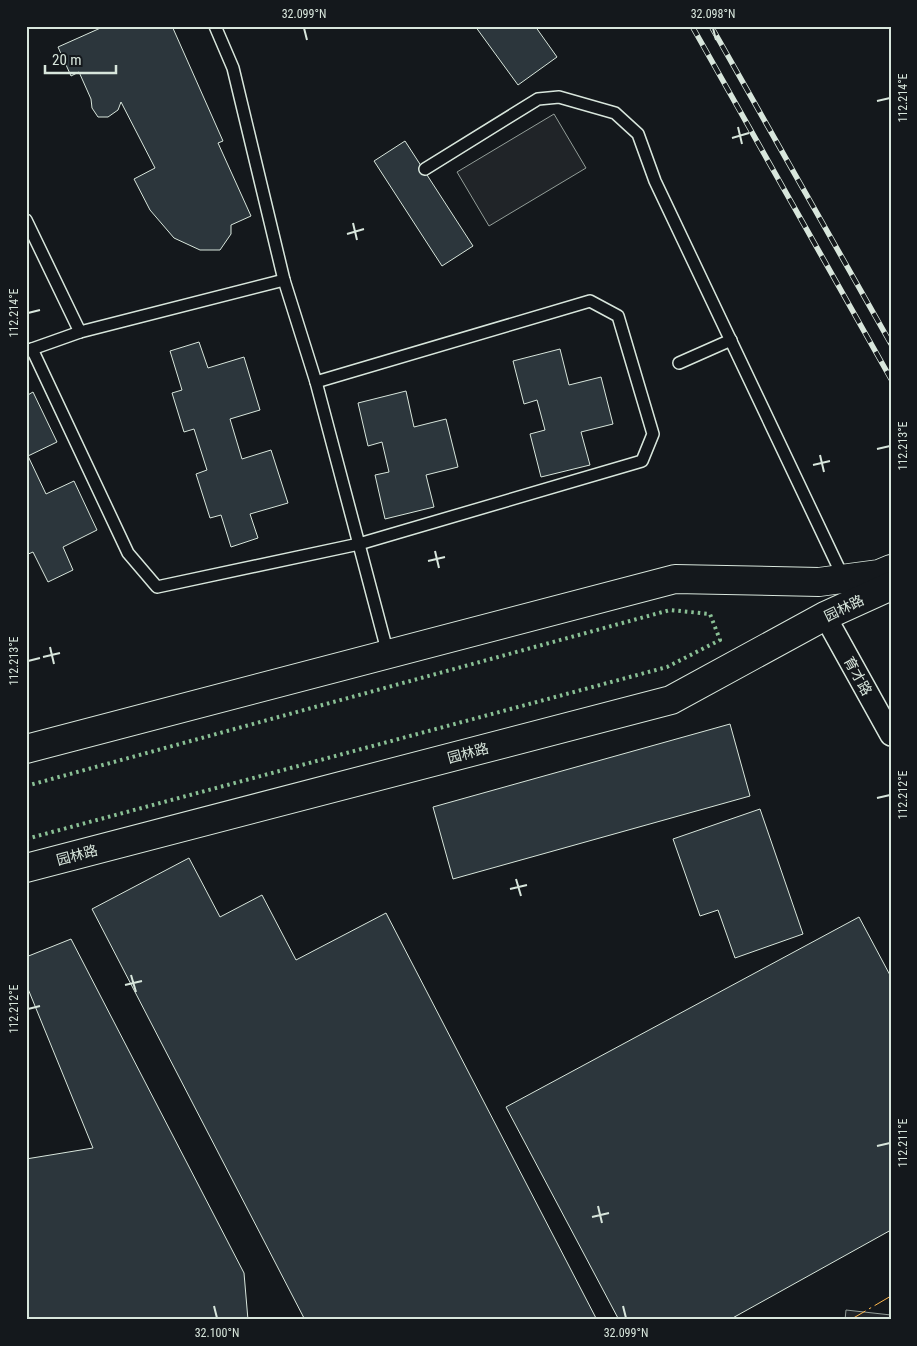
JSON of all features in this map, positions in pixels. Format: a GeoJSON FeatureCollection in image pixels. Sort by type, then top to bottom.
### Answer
{"type":"FeatureCollection","features":[{"type":"Feature","properties":{"kind":"main road","name":"园林路"},"geometry":{"type":"LineString","coordinates":[[26,749],[674,579],[819,582],[878,574],[891,569]]}},
{"type":"Feature","properties":{"kind":"main road","name":"园林路"},"geometry":{"type":"LineString","coordinates":[[26,868],[671,700],[825,616],[891,586]]}},
{"type":"Feature","properties":{"kind":"street","name":"育才路"},"geometry":{"type":"LineString","coordinates":[[825,616],[891,735]]}},
{"type":"Feature","properties":{"kind":"lane"},"geometry":{"type":"LineString","coordinates":[[215,26],[233,68],[284,280],[316,382],[388,654]]}},
{"type":"Feature","properties":{"kind":"lane"},"geometry":{"type":"LineString","coordinates":[[425,168],[538,100],[560,97],[614,112],[638,134],[655,181],[844,578]]}},
{"type":"Feature","properties":{"kind":"lane"},"geometry":{"type":"LineString","coordinates":[[26,220],[80,332]]}},
{"type":"Feature","properties":{"kind":"lane"},"geometry":{"type":"LineString","coordinates":[[284,280],[80,332],[29,350],[128,553],[157,587],[359,544],[642,461],[654,434],[618,316],[590,301],[316,382]]}},
{"type":"Feature","properties":{"kind":"lane"},"geometry":{"type":"LineString","coordinates":[[679,363],[730,340]]}},
{"type":"Feature","properties":{"kind":"shaded area"},"geometry":{"type":"Polygon","coordinates":[[[554,114],[586,168],[489,226],[457,172],[554,114]]]}},
{"type":"Feature","properties":{"kind":"shaded area"},"geometry":{"type":"Polygon","coordinates":[[[846,1310],[891,1315],[891,1320],[845,1320],[846,1310]]]}},
{"type":"Feature","properties":{"kind":"building"},"geometry":{"type":"Polygon","coordinates":[[[105,26],[172,26],[223,141],[218,143],[251,216],[231,225],[231,234],[220,250],[200,250],[174,238],[150,210],[134,179],[155,168],[121,102],[118,110],[108,117],[98,117],[92,108],[91,99],[79,72],[71,76],[58,47],[105,26]]]}},
{"type":"Feature","properties":{"kind":"building"},"geometry":{"type":"Polygon","coordinates":[[[475,26],[535,26],[557,57],[518,85],[475,26]]]}},
{"type":"Feature","properties":{"kind":"building"},"geometry":{"type":"Polygon","coordinates":[[[405,141],[473,246],[442,266],[374,161],[405,141]]]}},
{"type":"Feature","properties":{"kind":"building"},"geometry":{"type":"Polygon","coordinates":[[[199,342],[208,368],[244,357],[260,410],[230,419],[242,459],[271,450],[288,503],[250,514],[258,538],[231,547],[221,515],[210,518],[196,474],[207,470],[194,429],[184,432],[172,393],[182,390],[170,351],[199,342]]]}},
{"type":"Feature","properties":{"kind":"building"},"geometry":{"type":"Polygon","coordinates":[[[560,349],[569,385],[601,377],[613,424],[581,432],[590,465],[541,477],[530,434],[545,430],[537,400],[524,404],[513,361],[560,349]]]}},
{"type":"Feature","properties":{"kind":"building"},"geometry":{"type":"Polygon","coordinates":[[[406,391],[414,427],[446,419],[458,467],[426,475],[434,507],[385,519],[375,475],[389,472],[382,442],[368,446],[358,403],[406,391]]]}},
{"type":"Feature","properties":{"kind":"building"},"geometry":{"type":"Polygon","coordinates":[[[33,392],[57,442],[28,456],[46,494],[74,481],[97,530],[63,547],[73,570],[48,582],[33,552],[26,555],[26,396],[33,392]]]}},
{"type":"Feature","properties":{"kind":"building"},"geometry":{"type":"Polygon","coordinates":[[[730,724],[750,796],[453,879],[433,807],[730,724]]]}},
{"type":"Feature","properties":{"kind":"building"},"geometry":{"type":"Polygon","coordinates":[[[760,809],[803,934],[735,958],[718,910],[700,916],[673,839],[760,809]]]}},
{"type":"Feature","properties":{"kind":"building"},"geometry":{"type":"Polygon","coordinates":[[[189,858],[220,917],[262,895],[296,960],[386,913],[597,1320],[305,1320],[92,909],[189,858]]]}},
{"type":"Feature","properties":{"kind":"building"},"geometry":{"type":"Polygon","coordinates":[[[859,917],[891,977],[891,1230],[729,1320],[619,1320],[506,1107],[859,917]]]}},
{"type":"Feature","properties":{"kind":"building"},"geometry":{"type":"Polygon","coordinates":[[[71,939],[244,1273],[248,1320],[26,1320],[26,1159],[93,1148],[26,984],[26,957],[71,939]]]}},
{"type":"Feature","properties":{"kind":"railway"},"geometry":{"type":"LineString","coordinates":[[692,26],[891,379]]}},
{"type":"Feature","properties":{"kind":"railway"},"geometry":{"type":"LineString","coordinates":[[711,26],[891,344]]}},
{"type":"Feature","properties":{"kind":"hedge"},"geometry":{"type":"LineString","coordinates":[[26,786],[670,610],[710,614],[720,640],[667,667],[26,839]]}},
{"type":"Feature","properties":{"kind":"power"},"geometry":{"type":"LineString","coordinates":[[850,1320],[891,1296]]}}]}
